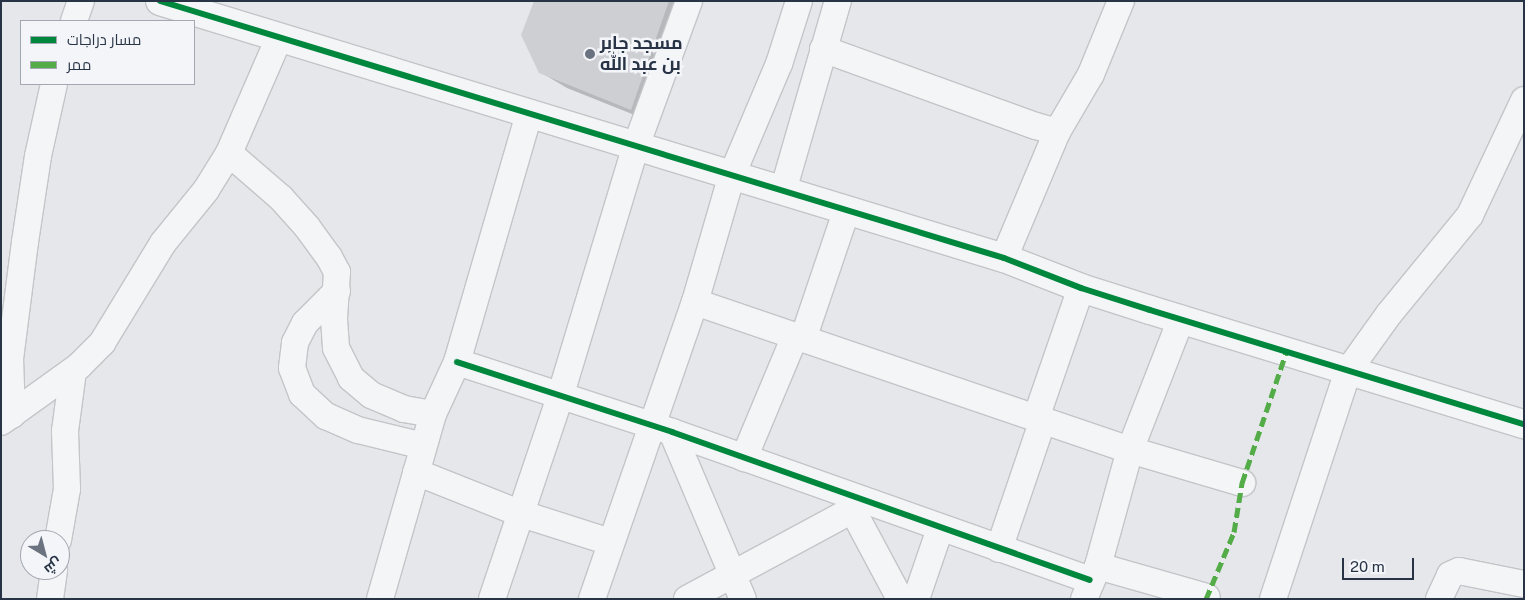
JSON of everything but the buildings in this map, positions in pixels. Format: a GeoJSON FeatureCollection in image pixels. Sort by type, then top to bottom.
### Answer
{"type":"FeatureCollection","features":[{"type":"Feature","properties":{"kind":"street"},"geometry":{"type":"LineString","coordinates":[[74,20],[81,1]]}},
{"type":"Feature","properties":{"kind":"street"},"geometry":{"type":"LineString","coordinates":[[160,1],[732,175],[846,212],[1004,258],[1081,288],[1287,350],[1348,372],[1524,424]]}},
{"type":"Feature","properties":{"kind":"street"},"geometry":{"type":"LineString","coordinates":[[492,599],[519,513],[560,396],[636,146],[689,1]]}},
{"type":"Feature","properties":{"kind":"street"},"geometry":{"type":"LineString","coordinates":[[592,599],[610,542],[662,428],[695,302],[732,175],[779,64],[798,1]]}},
{"type":"Feature","properties":{"kind":"street"},"geometry":{"type":"LineString","coordinates":[[783,191],[838,1]]}},
{"type":"Feature","properties":{"kind":"street"},"geometry":{"type":"LineString","coordinates":[[1004,258],[1057,132],[1090,74],[1121,1]]}},
{"type":"Feature","properties":{"kind":"street"},"geometry":{"type":"LineString","coordinates":[[7,418],[72,371],[102,343],[163,243],[206,190],[229,153],[279,38]]}},
{"type":"Feature","properties":{"kind":"street"},"geometry":{"type":"LineString","coordinates":[[823,49],[1026,123],[1057,132]]}},
{"type":"Feature","properties":{"kind":"street"},"geometry":{"type":"LineString","coordinates":[[7,418],[10,359],[22,262],[38,156],[54,85]]}},
{"type":"Feature","properties":{"kind":"street"},"geometry":{"type":"LineString","coordinates":[[1273,599],[1348,372],[1390,314],[1470,215],[1524,100]]}},
{"type":"Feature","properties":{"kind":"street"},"geometry":{"type":"LineString","coordinates":[[380,599],[433,414],[457,362],[528,114]]}},
{"type":"Feature","properties":{"kind":"street"},"geometry":{"type":"LineString","coordinates":[[229,153],[281,198],[307,227],[329,257],[337,272],[334,319],[336,348],[351,378],[370,396],[404,409],[433,414]]}},
{"type":"Feature","properties":{"kind":"street"},"geometry":{"type":"LineString","coordinates":[[744,458],[799,338],[846,212]]}},
{"type":"Feature","properties":{"kind":"street"},"geometry":{"type":"LineString","coordinates":[[999,549],[1081,288]]}},
{"type":"Feature","properties":{"kind":"street"},"geometry":{"type":"LineString","coordinates":[[337,291],[305,323],[295,343],[292,368],[302,394],[326,416],[334,420],[385,438],[423,446]]}},
{"type":"Feature","properties":{"kind":"street"},"geometry":{"type":"LineString","coordinates":[[695,302],[1130,450],[1242,483]]}},
{"type":"Feature","properties":{"kind":"street"},"geometry":{"type":"LineString","coordinates":[[1090,582],[1130,450],[1181,319]]}},
{"type":"Feature","properties":{"kind":"street"},"geometry":{"type":"LineString","coordinates":[[457,362],[662,428],[744,458],[860,506],[940,529],[1090,582],[1207,598]]}},
{"type":"Feature","properties":{"kind":"street"},"geometry":{"type":"LineString","coordinates":[[60,530],[67,488],[65,431],[72,371]]}},
{"type":"Feature","properties":{"kind":"street"},"geometry":{"type":"LineString","coordinates":[[662,428],[743,599]]}},
{"type":"Feature","properties":{"kind":"street"},"geometry":{"type":"LineString","coordinates":[[416,472],[519,513],[610,542]]}},
{"type":"Feature","properties":{"kind":"street"},"geometry":{"type":"LineString","coordinates":[[687,599],[860,506]]}},
{"type":"Feature","properties":{"kind":"street"},"geometry":{"type":"LineString","coordinates":[[860,506],[900,599]]}},
{"type":"Feature","properties":{"kind":"street"},"geometry":{"type":"LineString","coordinates":[[916,599],[940,529]]}},
{"type":"Feature","properties":{"kind":"street"},"geometry":{"type":"LineString","coordinates":[[1439,599],[1450,575],[1459,571],[1524,584]]}},
{"type":"Feature","properties":{"kind":"marked path"},"geometry":{"type":"LineString","coordinates":[[1206,599],[1234,532],[1242,483],[1287,350]]}},
{"type":"Feature","properties":{"kind":"cycle path"},"geometry":{"type":"LineString","coordinates":[[160,1],[1004,258],[1081,288],[1524,424]]}},
{"type":"Feature","properties":{"kind":"cycle path"},"geometry":{"type":"LineString","coordinates":[[457,362],[672,432],[1090,580]]}},
{"type":"Feature","properties":{"kind":"place","name":"مسجد جابر بن عبد الله"},"geometry":{"type":"Point","coordinates":[590,54]}}]}
